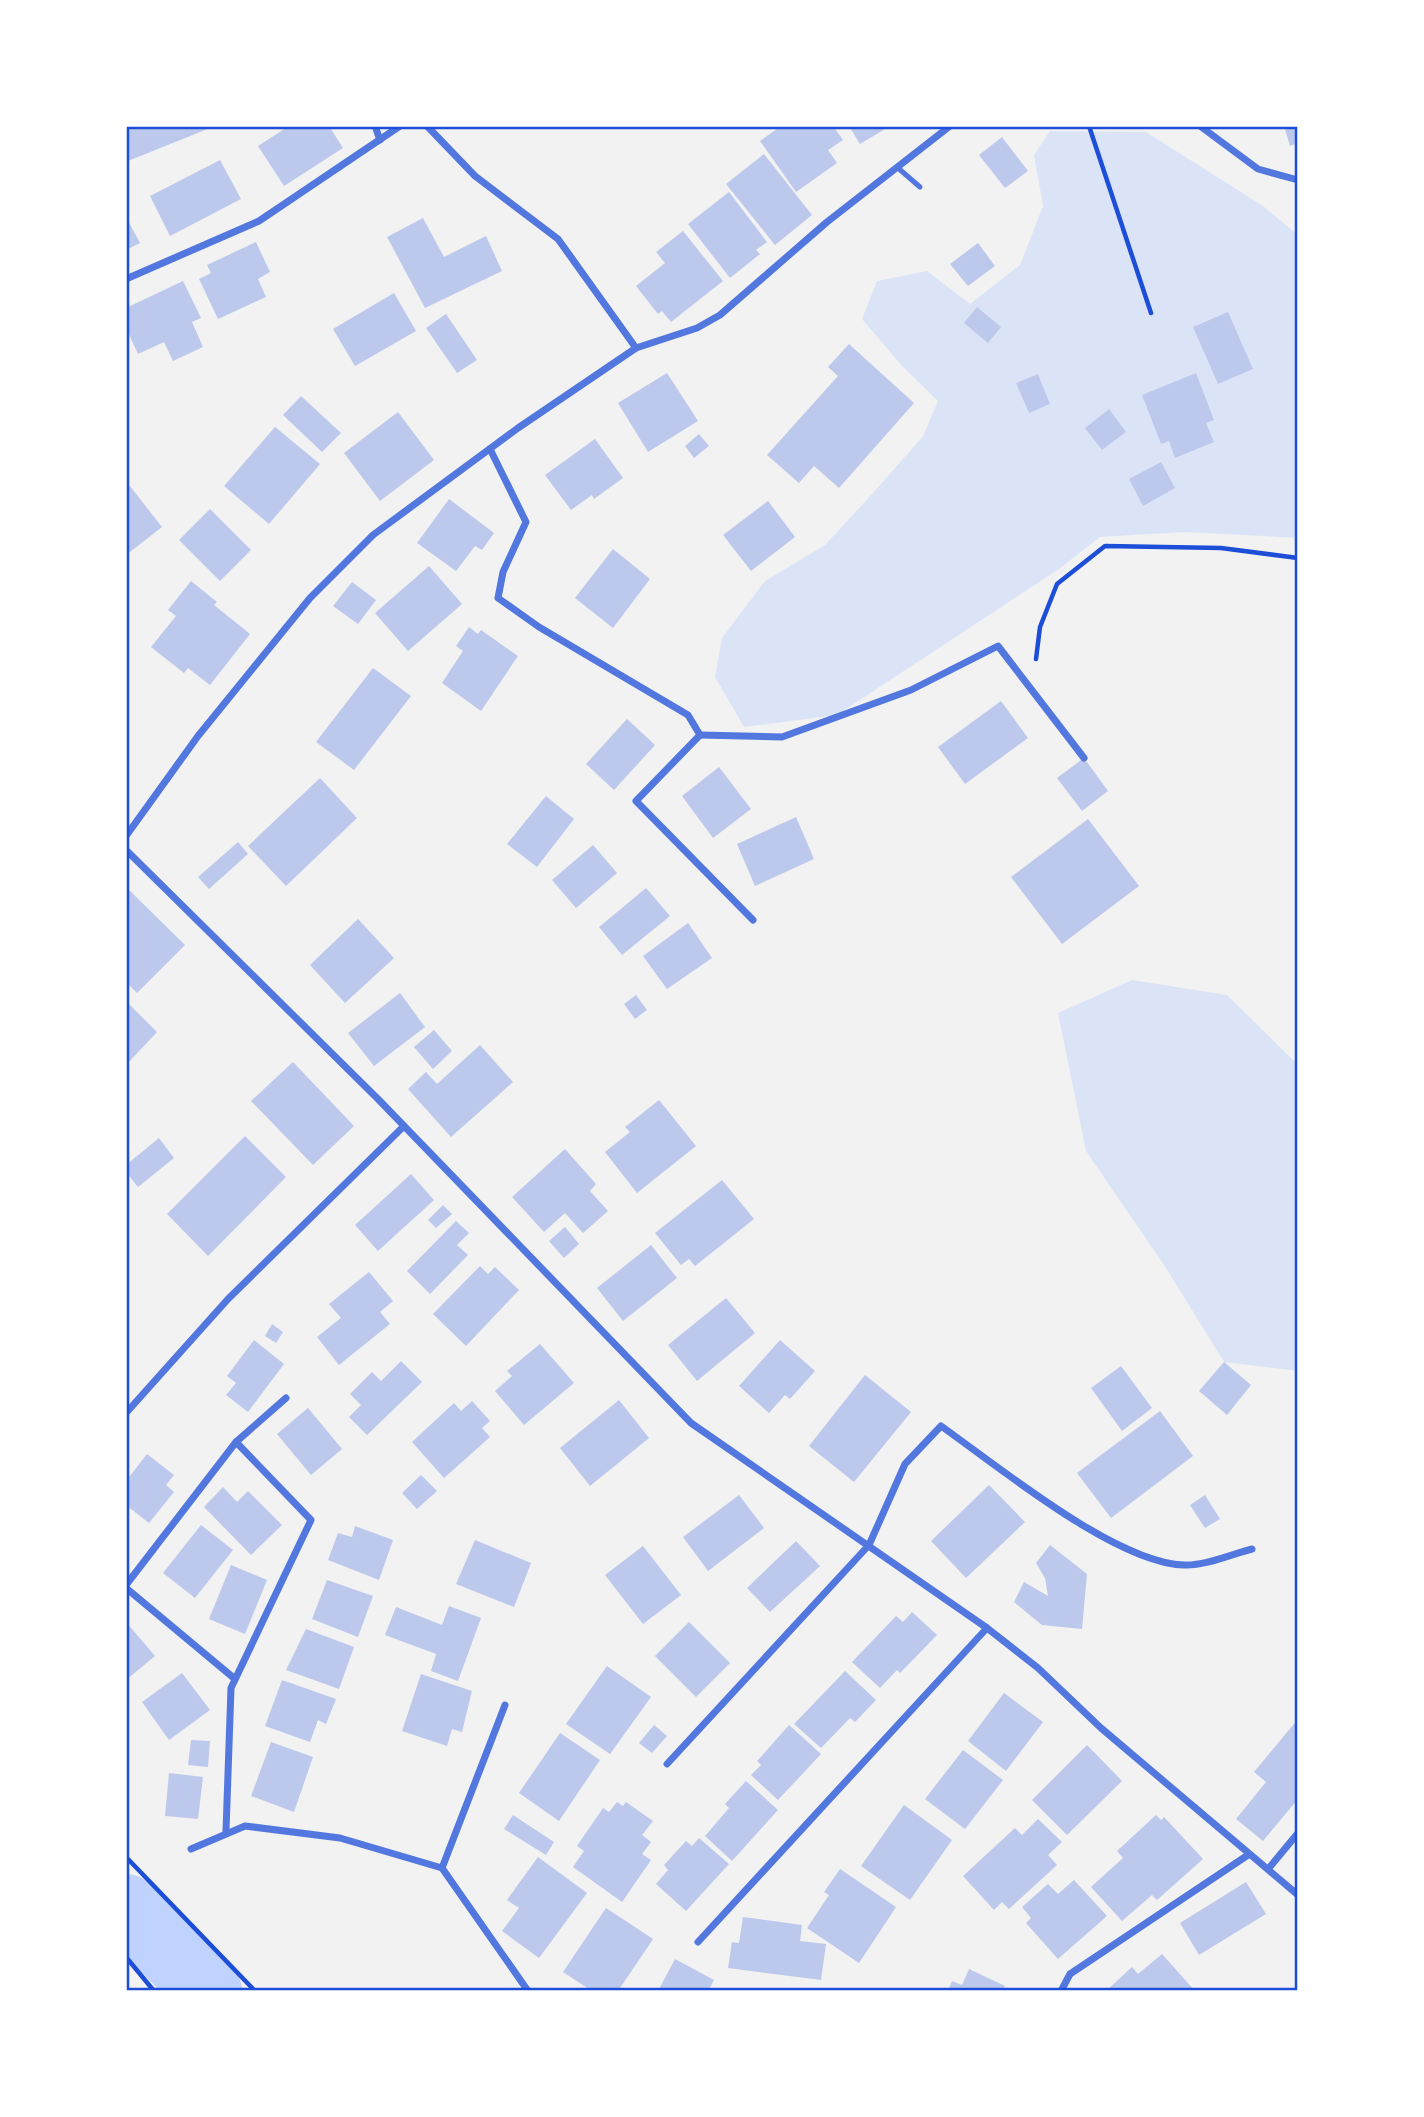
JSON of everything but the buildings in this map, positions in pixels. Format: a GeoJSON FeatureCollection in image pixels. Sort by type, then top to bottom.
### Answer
{"type":"FeatureCollection","features":[{"type":"Feature","properties":{"kind":"street"},"geometry":{"type":"LineString","coordinates":[[375,126],[380,139]]}},
{"type":"Feature","properties":{"kind":"street"},"geometry":{"type":"LineString","coordinates":[[126,279],[259,221],[400,126]]}},
{"type":"Feature","properties":{"kind":"street"},"geometry":{"type":"LineString","coordinates":[[426,126],[475,176],[558,239],[636,348]]}},
{"type":"Feature","properties":{"kind":"street"},"geometry":{"type":"LineString","coordinates":[[126,836],[198,736],[310,598],[373,535],[490,449],[636,348],[697,328],[720,315],[827,222],[950,126]]}},
{"type":"Feature","properties":{"kind":"street"},"geometry":{"type":"LineString","coordinates":[[1200,126],[1258,169],[1298,180]]}},
{"type":"Feature","properties":{"kind":"street"},"geometry":{"type":"LineString","coordinates":[[490,449],[526,522],[503,572],[498,598],[539,628],[688,715],[700,735]]}},
{"type":"Feature","properties":{"kind":"street"},"geometry":{"type":"LineString","coordinates":[[753,920],[636,801],[700,735],[782,737],[911,690],[998,646],[1083,758]]}},
{"type":"Feature","properties":{"kind":"street"},"geometry":{"type":"LineString","coordinates":[[126,850],[403,1127],[691,1423],[987,1628],[1038,1668],[1101,1728],[1298,1895]]}},
{"type":"Feature","properties":{"kind":"street"},"geometry":{"type":"LineString","coordinates":[[126,1413],[228,1299],[403,1127]]}},
{"type":"Feature","properties":{"kind":"street"},"geometry":{"type":"LineString","coordinates":[[235,1679],[126,1587],[236,1442],[286,1398]]}},
{"type":"Feature","properties":{"kind":"street"},"geometry":{"type":"LineString","coordinates":[[667,1763],[869,1545],[905,1464],[941,1426],[1086,1527],[1139,1556],[1185,1566],[1252,1549]]}},
{"type":"Feature","properties":{"kind":"street"},"geometry":{"type":"LineString","coordinates":[[226,1831],[231,1688],[311,1520],[236,1442]]}},
{"type":"Feature","properties":{"kind":"street"},"geometry":{"type":"LineString","coordinates":[[698,1942],[987,1628]]}},
{"type":"Feature","properties":{"kind":"street"},"geometry":{"type":"LineString","coordinates":[[442,1868],[505,1705]]}},
{"type":"Feature","properties":{"kind":"street"},"geometry":{"type":"LineString","coordinates":[[191,1849],[226,1831],[245,1826],[340,1838],[442,1868],[528,1991]]}},
{"type":"Feature","properties":{"kind":"street"},"geometry":{"type":"LineString","coordinates":[[1269,1868],[1298,1833]]}},
{"type":"Feature","properties":{"kind":"street"},"geometry":{"type":"LineString","coordinates":[[1061,1991],[1070,1974],[1248,1855]]}},
{"type":"Feature","properties":{"kind":"lane"},"geometry":{"type":"LineString","coordinates":[[898,168],[920,187]]}},
{"type":"Feature","properties":{"kind":"path"},"geometry":{"type":"LineString","coordinates":[[1089,126],[1151,313]]}},
{"type":"Feature","properties":{"kind":"path"},"geometry":{"type":"LineString","coordinates":[[1032,691],[1040,627],[1056,584],[1105,546],[1221,548],[1298,558]]}},
{"type":"Feature","properties":{"kind":"path"},"geometry":{"type":"LineString","coordinates":[[126,1857],[255,1991]]}},
{"type":"Feature","properties":{"kind":"path"},"geometry":{"type":"LineString","coordinates":[[126,1957],[154,1991]]}},
{"type":"Feature","properties":{"kind":"shaded area"},"geometry":{"type":"Polygon","coordinates":[[[1050,131],[1146,132],[1263,206],[1298,235],[1298,538],[1185,532],[1100,537],[1059,569],[837,715],[744,727],[715,677],[722,638],[765,581],[825,545],[873,493],[923,436],[938,401],[903,367],[862,319],[877,281],[927,271],[970,304],[1020,265],[1043,206],[1034,155],[1050,131]]]}},
{"type":"Feature","properties":{"kind":"shaded area"},"geometry":{"type":"Polygon","coordinates":[[[1132,980],[1227,995],[1298,1065],[1298,1371],[1224,1362],[1166,1268],[1086,1151],[1058,1013],[1132,980]]]}},
{"type":"Feature","properties":{"kind":"waterway"},"geometry":{"type":"LineString","coordinates":[[126,1908],[208,1991]]}}]}
